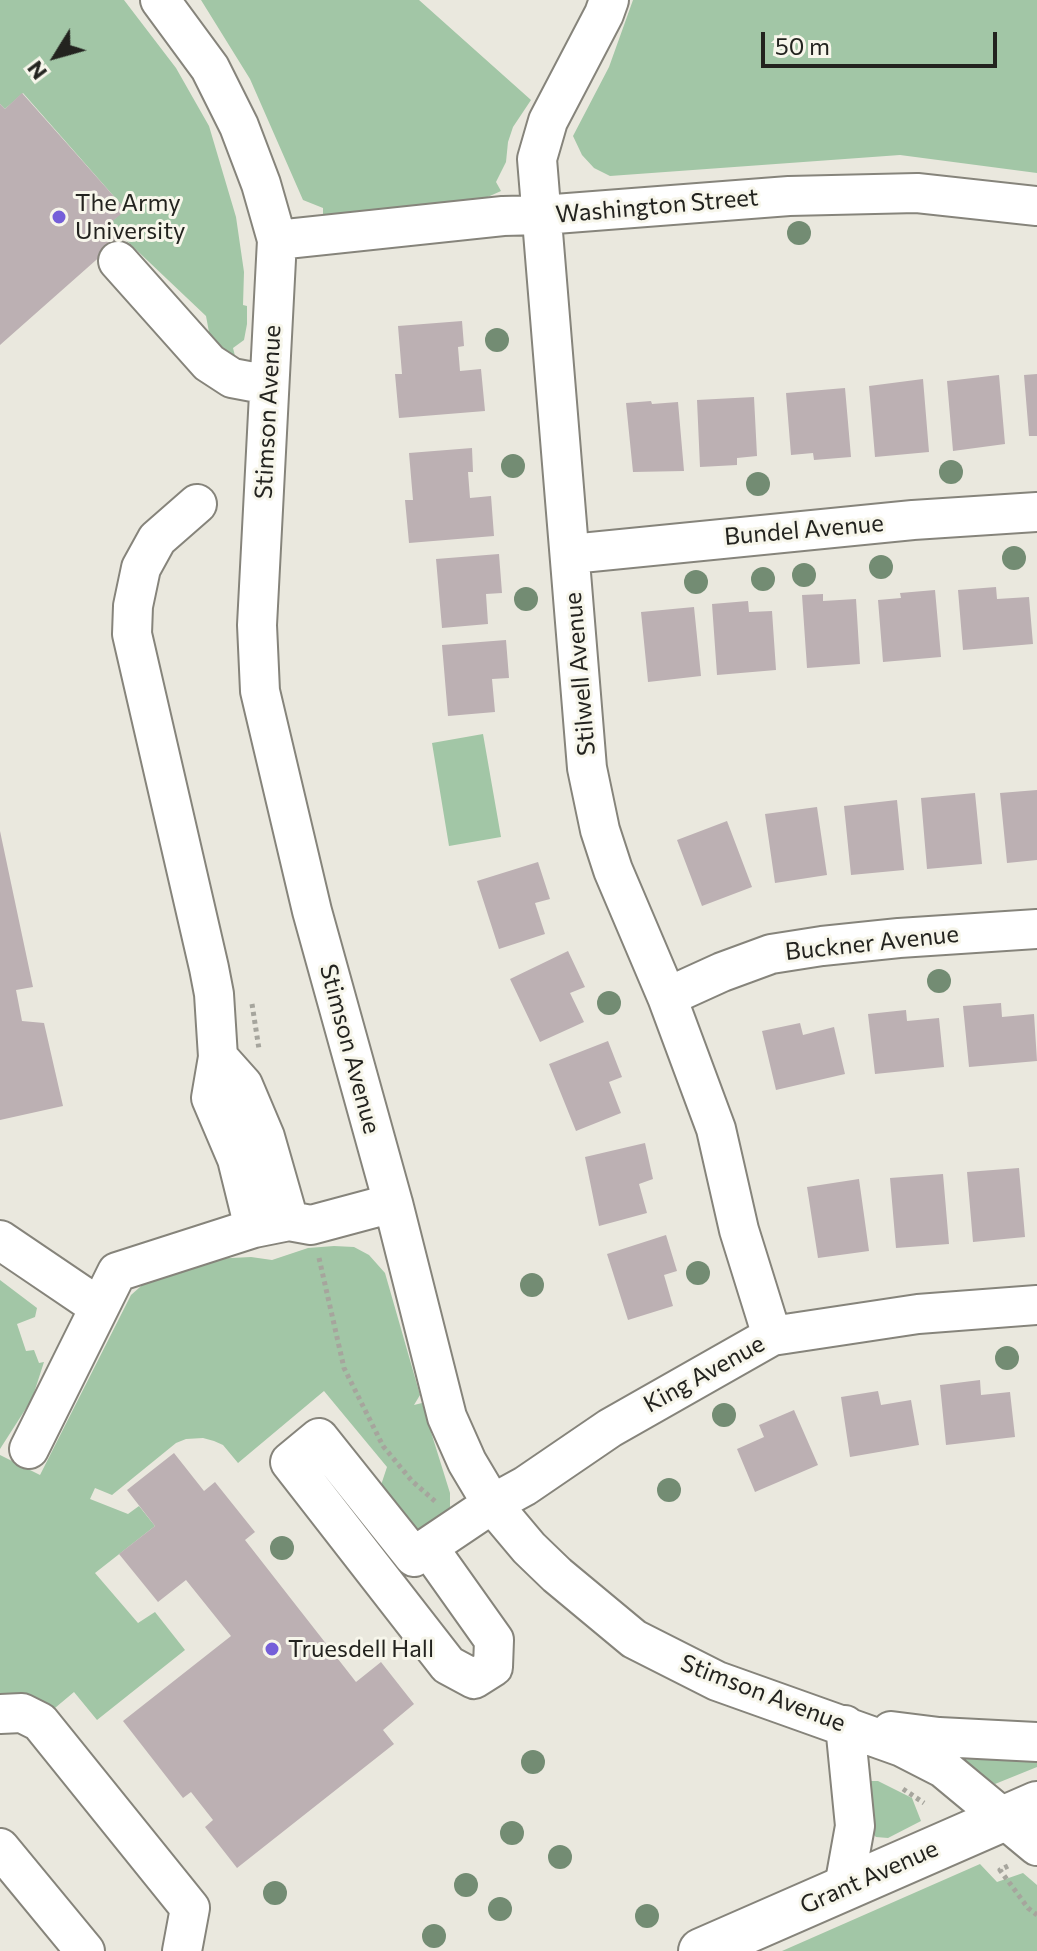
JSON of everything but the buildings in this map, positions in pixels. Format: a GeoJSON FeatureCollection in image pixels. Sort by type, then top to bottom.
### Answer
{"type":"FeatureCollection","features":[{"type":"Feature","properties":{"kind":"main road","name":"Grant Avenue"},"geometry":{"type":"LineString","coordinates":[[701,1951],[1020,1811]]}},
{"type":"Feature","properties":{"kind":"street","name":"Stimson Avenue"},"geometry":{"type":"LineString","coordinates":[[160,0],[210,68],[239,126],[261,184],[277,240],[257,625],[260,691],[312,911],[393,1203],[447,1417],[467,1462],[492,1504],[529,1548],[634,1639],[717,1681],[845,1725],[902,1747],[943,1768],[1020,1811],[1037,1846]]}},
{"type":"Feature","properties":{"kind":"street","name":"Stilwell Avenue"},"geometry":{"type":"LineString","coordinates":[[609,0],[548,121],[537,159],[587,768],[600,830],[613,870],[667,997],[716,1129],[739,1230],[772,1336]]}},
{"type":"Feature","properties":{"kind":"street","name":"Washington Street"},"geometry":{"type":"LineString","coordinates":[[277,240],[503,216],[789,196],[917,193],[1037,206]]}},
{"type":"Feature","properties":{"kind":"street"},"geometry":{"type":"LineString","coordinates":[[118,261],[209,363],[232,378],[269,385]]}},
{"type":"Feature","properties":{"kind":"street"},"geometry":{"type":"LineString","coordinates":[[197,504],[157,539],[141,568],[133,606],[132,634],[209,968],[218,1057],[243,1085],[265,1137],[272,1224]]}},
{"type":"Feature","properties":{"kind":"street","name":"Bundel Avenue"},"geometry":{"type":"LineString","coordinates":[[571,554],[897,521],[1037,512]]}},
{"type":"Feature","properties":{"kind":"street","name":"Buckner Avenue"},"geometry":{"type":"LineString","coordinates":[[667,997],[771,954],[899,938],[1037,929]]}},
{"type":"Feature","properties":{"kind":"street"},"geometry":{"type":"LineString","coordinates":[[29,1449],[117,1272],[272,1224],[311,1225],[393,1203]]}},
{"type":"Feature","properties":{"kind":"street"},"geometry":{"type":"LineString","coordinates":[[0,1240],[99,1307]]}},
{"type":"Feature","properties":{"kind":"street","name":"King Avenue"},"geometry":{"type":"LineString","coordinates":[[428,1547],[610,1428],[772,1336],[918,1314],[1037,1305]]}},
{"type":"Feature","properties":{"kind":"street"},"geometry":{"type":"LineString","coordinates":[[319,1438],[414,1557],[428,1547],[494,1640],[493,1667],[474,1679],[448,1665],[290,1462],[319,1438]]}},
{"type":"Feature","properties":{"kind":"street"},"geometry":{"type":"LineString","coordinates":[[0,1714],[22,1713],[40,1722],[190,1908],[182,1951]]}},
{"type":"Feature","properties":{"kind":"street"},"geometry":{"type":"LineString","coordinates":[[844,1887],[855,1826],[845,1725],[939,1737],[1037,1742]]}},
{"type":"Feature","properties":{"kind":"street"},"geometry":{"type":"LineString","coordinates":[[0,1848],[85,1951]]}},
{"type":"Feature","properties":{"kind":"path"},"geometry":{"type":"LineString","coordinates":[[1000,1870],[1028,1908],[1037,1915]]}},
{"type":"Feature","properties":{"kind":"green space"},"geometry":{"type":"Polygon","coordinates":[[[0,0],[124,0],[176,68],[209,126],[236,217],[247,324],[244,340],[233,348],[235,356],[212,348],[206,316],[109,224],[125,209],[23,93],[5,109],[0,104],[0,0]]]}},
{"type":"Feature","properties":{"kind":"green space"},"geometry":{"type":"Polygon","coordinates":[[[201,0],[419,0],[531,100],[513,127],[508,142],[506,162],[496,182],[501,191],[472,204],[323,216],[323,208],[303,200],[250,79],[201,0]]]}},
{"type":"Feature","properties":{"kind":"green space"},"geometry":{"type":"Polygon","coordinates":[[[633,0],[1037,0],[1037,173],[900,155],[610,176],[594,168],[582,155],[573,136],[609,67],[633,0]]]}},
{"type":"Feature","properties":{"kind":"green space"},"geometry":{"type":"Polygon","coordinates":[[[483,734],[501,837],[449,846],[432,743],[483,734]]]}},
{"type":"Feature","properties":{"kind":"green space"},"geometry":{"type":"Polygon","coordinates":[[[354,1247],[369,1255],[385,1273],[420,1395],[414,1405],[422,1403],[450,1493],[450,1507],[438,1520],[416,1532],[378,1494],[387,1467],[324,1391],[238,1463],[223,1445],[214,1441],[203,1438],[176,1443],[112,1495],[95,1488],[90,1499],[128,1514],[139,1506],[155,1526],[95,1573],[138,1623],[155,1612],[185,1650],[97,1720],[74,1692],[49,1713],[0,1703],[0,1455],[40,1475],[131,1295],[149,1279],[211,1259],[251,1257],[272,1260],[308,1248],[354,1247]]]}},
{"type":"Feature","properties":{"kind":"green space"},"geometry":{"type":"Polygon","coordinates":[[[0,1280],[37,1308],[35,1317],[17,1324],[26,1351],[34,1350],[39,1363],[44,1362],[32,1399],[0,1449],[0,1280]]]}},
{"type":"Feature","properties":{"kind":"green space"},"geometry":{"type":"Polygon","coordinates":[[[958,1759],[1037,1760],[1037,1767],[995,1784],[958,1759]]]}},
{"type":"Feature","properties":{"kind":"green space"},"geometry":{"type":"Polygon","coordinates":[[[870,1781],[878,1781],[912,1798],[921,1821],[888,1838],[876,1837],[873,1834],[870,1781]]]}},
{"type":"Feature","properties":{"kind":"green space"},"geometry":{"type":"Polygon","coordinates":[[[980,1864],[997,1882],[1023,1873],[1037,1885],[1037,1951],[782,1951],[980,1864]]]}},
{"type":"Feature","properties":{"kind":"place","name":"The Army University"},"geometry":{"type":"Point","coordinates":[59,217]}},
{"type":"Feature","properties":{"kind":"place","name":"Truesdell Hall"},"geometry":{"type":"Point","coordinates":[272,1649]}}]}
